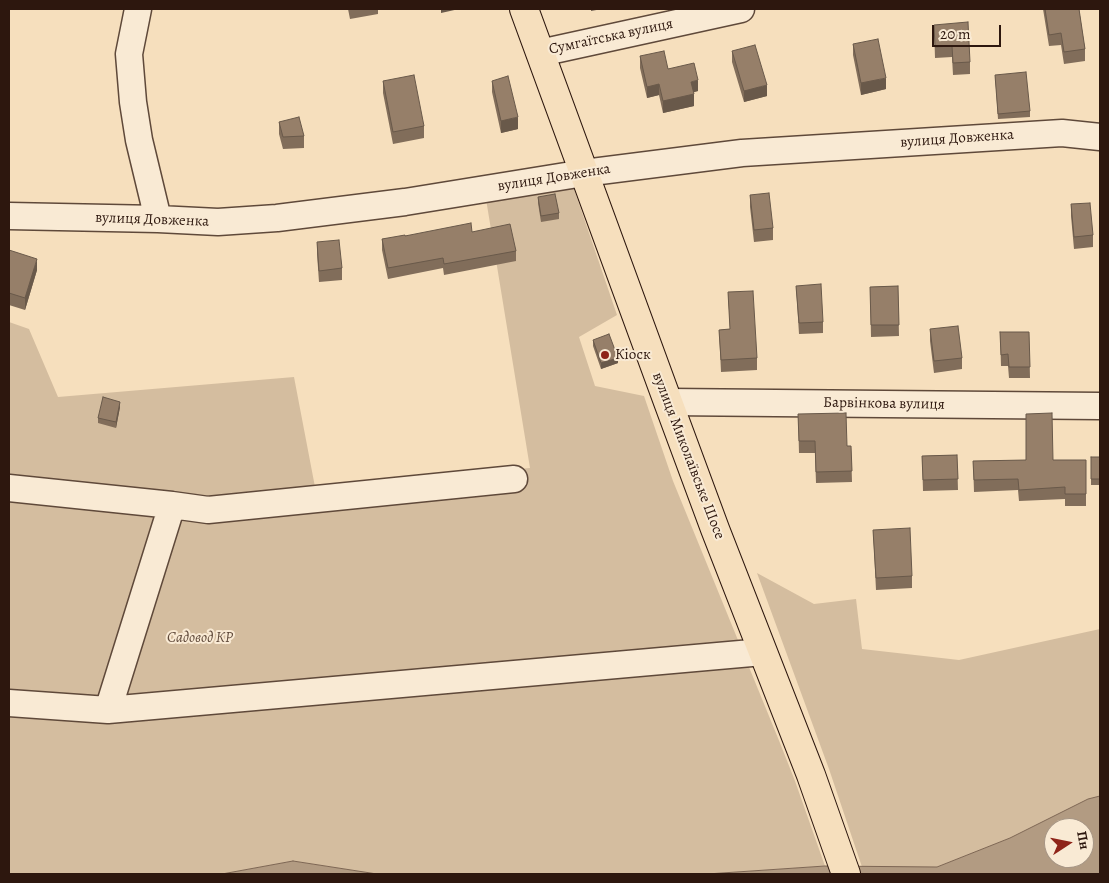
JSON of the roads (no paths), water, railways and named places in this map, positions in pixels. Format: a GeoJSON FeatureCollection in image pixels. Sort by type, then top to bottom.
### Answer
{"type":"FeatureCollection","features":[{"type":"Feature","properties":{"kind":"main road","name":"вулиця Миколаївське Шосе"},"geometry":{"type":"LineString","coordinates":[[524,9],[715,529],[812,775],[846,874]]}},
{"type":"Feature","properties":{"kind":"street"},"geometry":{"type":"LineString","coordinates":[[138,9],[130,54],[133,102],[139,140],[158,219]]}},
{"type":"Feature","properties":{"kind":"street","name":"Сумгаїтська вулиця"},"geometry":{"type":"LineString","coordinates":[[540,53],[741,9]]}},
{"type":"Feature","properties":{"kind":"street","name":"вулиця Довженка"},"geometry":{"type":"LineString","coordinates":[[9,216],[218,222],[277,218],[405,202],[584,173],[742,153],[1062,133],[1100,137]]}},
{"type":"Feature","properties":{"kind":"street","name":"Барвінкова вулиця"},"geometry":{"type":"LineString","coordinates":[[668,402],[1100,406]]}},
{"type":"Feature","properties":{"kind":"street"},"geometry":{"type":"LineString","coordinates":[[9,488],[208,510],[514,479]]}},
{"type":"Feature","properties":{"kind":"street"},"geometry":{"type":"LineString","coordinates":[[108,710],[172,505]]}},
{"type":"Feature","properties":{"kind":"street"},"geometry":{"type":"LineString","coordinates":[[9,703],[108,710],[763,652]]}},
{"type":"Feature","properties":{"kind":"place","name":"Кіоск"},"geometry":{"type":"Point","coordinates":[605,355]}},
{"type":"Feature","properties":{"kind":"park label","name":"Садовод КР"},"geometry":{"type":"Point","coordinates":[200,638]}}]}
